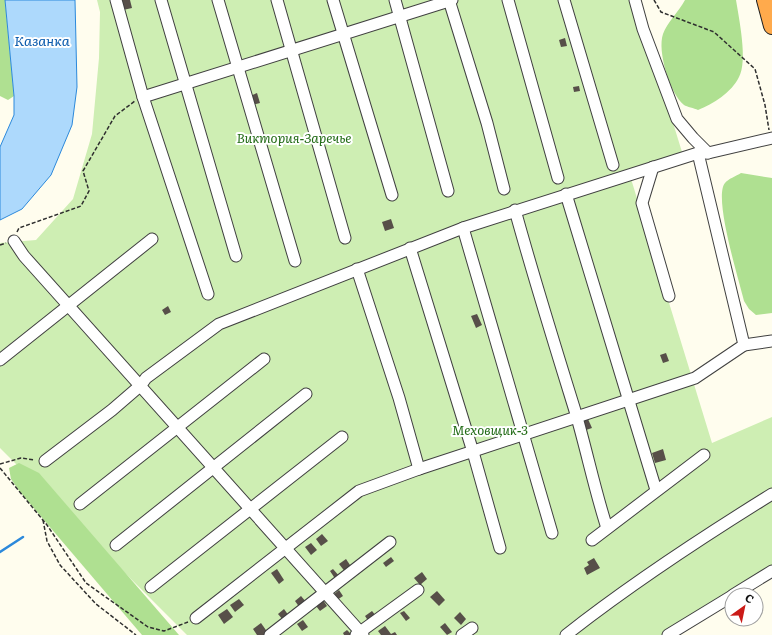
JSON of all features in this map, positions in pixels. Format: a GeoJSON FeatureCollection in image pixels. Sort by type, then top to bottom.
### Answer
{"type":"FeatureCollection","features":[{"type":"Feature","properties":{"kind":"highway"},"geometry":{"type":"LineString","coordinates":[[765,0],[772,26]]}},
{"type":"Feature","properties":{"kind":"street"},"geometry":{"type":"LineString","coordinates":[[116,0],[143,97],[208,294]]}},
{"type":"Feature","properties":{"kind":"street"},"geometry":{"type":"LineString","coordinates":[[161,0],[236,256]]}},
{"type":"Feature","properties":{"kind":"street"},"geometry":{"type":"LineString","coordinates":[[218,0],[295,261]]}},
{"type":"Feature","properties":{"kind":"street"},"geometry":{"type":"LineString","coordinates":[[277,0],[345,238]]}},
{"type":"Feature","properties":{"kind":"street"},"geometry":{"type":"LineString","coordinates":[[333,0],[392,195]]}},
{"type":"Feature","properties":{"kind":"street"},"geometry":{"type":"LineString","coordinates":[[395,0],[448,190]]}},
{"type":"Feature","properties":{"kind":"street"},"geometry":{"type":"LineString","coordinates":[[143,97],[450,0],[487,123],[504,189]]}},
{"type":"Feature","properties":{"kind":"street"},"geometry":{"type":"LineString","coordinates":[[508,0],[558,178]]}},
{"type":"Feature","properties":{"kind":"street"},"geometry":{"type":"LineString","coordinates":[[564,0],[613,165]]}},
{"type":"Feature","properties":{"kind":"street"},"geometry":{"type":"LineString","coordinates":[[635,0],[643,29],[677,119],[703,153],[744,345]]}},
{"type":"Feature","properties":{"kind":"street"},"geometry":{"type":"LineString","coordinates":[[45,461],[112,410],[141,385],[146,378],[219,324],[410,248],[515,210],[653,167],[703,153],[771,137]]}},
{"type":"Feature","properties":{"kind":"street"},"geometry":{"type":"LineString","coordinates":[[653,167],[642,203],[669,296]]}},
{"type":"Feature","properties":{"kind":"street"},"geometry":{"type":"LineString","coordinates":[[566,194],[656,490]]}},
{"type":"Feature","properties":{"kind":"street"},"geometry":{"type":"LineString","coordinates":[[515,210],[546,322],[576,416],[607,528]]}},
{"type":"Feature","properties":{"kind":"street"},"geometry":{"type":"LineString","coordinates":[[463,228],[525,435],[552,533]]}},
{"type":"Feature","properties":{"kind":"street"},"geometry":{"type":"LineString","coordinates":[[0,360],[152,239]]}},
{"type":"Feature","properties":{"kind":"street"},"geometry":{"type":"LineString","coordinates":[[14,241],[69,306],[326,592],[360,634],[418,590]]}},
{"type":"Feature","properties":{"kind":"street"},"geometry":{"type":"LineString","coordinates":[[410,248],[473,452],[500,548]]}},
{"type":"Feature","properties":{"kind":"street"},"geometry":{"type":"LineString","coordinates":[[357,269],[399,398],[419,469]]}},
{"type":"Feature","properties":{"kind":"street"},"geometry":{"type":"LineString","coordinates":[[196,618],[359,491],[419,469],[525,435],[576,416],[695,378],[744,345],[772,341]]}},
{"type":"Feature","properties":{"kind":"street"},"geometry":{"type":"LineString","coordinates":[[80,504],[264,359]]}},
{"type":"Feature","properties":{"kind":"street"},"geometry":{"type":"LineString","coordinates":[[116,545],[306,394]]}},
{"type":"Feature","properties":{"kind":"street"},"geometry":{"type":"LineString","coordinates":[[151,587],[342,437]]}},
{"type":"Feature","properties":{"kind":"street"},"geometry":{"type":"LineString","coordinates":[[592,540],[704,455]]}},
{"type":"Feature","properties":{"kind":"street"},"geometry":{"type":"LineString","coordinates":[[566,635],[616,596],[711,532],[772,494]]}},
{"type":"Feature","properties":{"kind":"street"},"geometry":{"type":"LineString","coordinates":[[270,635],[390,542]]}},
{"type":"Feature","properties":{"kind":"street"},"geometry":{"type":"LineString","coordinates":[[746,587],[772,571]]}},
{"type":"Feature","properties":{"kind":"street"},"geometry":{"type":"LineString","coordinates":[[668,635],[724,601]]}},
{"type":"Feature","properties":{"kind":"street"},"geometry":{"type":"LineString","coordinates":[[462,635],[472,628]]}},
{"type":"Feature","properties":{"kind":"path"},"geometry":{"type":"LineString","coordinates":[[654,0],[661,12],[714,32],[755,69],[765,105],[771,137]]}},
{"type":"Feature","properties":{"kind":"path"},"geometry":{"type":"LineString","coordinates":[[0,245],[14,241],[19,228],[81,206],[89,191],[83,171],[100,138],[115,116],[143,97]]}},
{"type":"Feature","properties":{"kind":"path"},"geometry":{"type":"LineString","coordinates":[[0,464],[21,458],[45,461]]}},
{"type":"Feature","properties":{"kind":"path"},"geometry":{"type":"LineString","coordinates":[[0,468],[42,519],[86,582],[148,627],[164,631],[196,618]]}},
{"type":"Feature","properties":{"kind":"path"},"geometry":{"type":"LineString","coordinates":[[42,519],[47,541],[60,565],[96,604],[136,635]]}},
{"type":"Feature","properties":{"kind":"green space"},"geometry":{"type":"Polygon","coordinates":[[[0,0],[5,0],[14,96],[8,100],[0,96],[0,0]]]}},
{"type":"Feature","properties":{"kind":"green space","name":"Меховщик-3"},"geometry":{"type":"Polygon","coordinates":[[[97,0],[635,0],[682,152],[628,169],[712,443],[772,417],[772,569],[746,587],[724,587],[724,602],[676,635],[187,635],[0,448],[0,243],[36,240],[73,199],[92,134],[99,58],[100,12],[97,0]]]}},
{"type":"Feature","properties":{"kind":"green space"},"geometry":{"type":"Polygon","coordinates":[[[685,0],[736,0],[741,28],[743,61],[742,70],[739,77],[732,88],[722,97],[698,110],[684,105],[674,92],[663,61],[663,34],[685,0]]]}},
{"type":"Feature","properties":{"kind":"green space"},"geometry":{"type":"Polygon","coordinates":[[[741,173],[772,178],[772,313],[756,315],[749,309],[744,301],[724,221],[722,191],[726,182],[741,173]]]}},
{"type":"Feature","properties":{"kind":"green space"},"geometry":{"type":"Polygon","coordinates":[[[19,463],[39,473],[179,635],[142,635],[20,492],[11,479],[9,468],[19,463]]]}},
{"type":"Feature","properties":{"kind":"water","name":"Казанка"},"geometry":{"type":"Polygon","coordinates":[[[5,0],[75,0],[77,87],[72,125],[51,175],[22,209],[0,220],[0,147],[14,115],[14,96],[5,0]]]}},
{"type":"Feature","properties":{"kind":"building"},"geometry":{"type":"Polygon","coordinates":[[[121,0],[130,0],[132,8],[123,10],[121,0]]]}},
{"type":"Feature","properties":{"kind":"building"},"geometry":{"type":"Polygon","coordinates":[[[565,38],[567,46],[561,47],[559,40],[565,38]]]}},
{"type":"Feature","properties":{"kind":"building"},"geometry":{"type":"Polygon","coordinates":[[[579,86],[580,91],[574,92],[573,87],[579,86]]]}},
{"type":"Feature","properties":{"kind":"building"},"geometry":{"type":"Polygon","coordinates":[[[257,93],[260,103],[252,105],[250,96],[257,93]]]}},
{"type":"Feature","properties":{"kind":"building"},"geometry":{"type":"Polygon","coordinates":[[[391,219],[394,228],[385,231],[382,222],[391,219]]]}},
{"type":"Feature","properties":{"kind":"building"},"geometry":{"type":"Polygon","coordinates":[[[168,306],[171,312],[165,315],[162,310],[168,306]]]}},
{"type":"Feature","properties":{"kind":"building"},"geometry":{"type":"Polygon","coordinates":[[[477,314],[482,325],[476,328],[471,316],[477,314]]]}},
{"type":"Feature","properties":{"kind":"building"},"geometry":{"type":"Polygon","coordinates":[[[666,353],[669,361],[663,363],[660,355],[666,353]]]}},
{"type":"Feature","properties":{"kind":"building"},"geometry":{"type":"Polygon","coordinates":[[[588,419],[592,428],[583,431],[579,422],[588,419]]]}},
{"type":"Feature","properties":{"kind":"building"},"geometry":{"type":"Polygon","coordinates":[[[663,449],[666,460],[655,463],[652,453],[663,449]]]}},
{"type":"Feature","properties":{"kind":"building"},"geometry":{"type":"Polygon","coordinates":[[[322,534],[328,541],[321,546],[316,539],[322,534]]]}},
{"type":"Feature","properties":{"kind":"building"},"geometry":{"type":"Polygon","coordinates":[[[311,543],[317,550],[311,555],[305,547],[311,543]]]}},
{"type":"Feature","properties":{"kind":"building"},"geometry":{"type":"Polygon","coordinates":[[[391,557],[394,561],[386,567],[383,563],[391,557]]]}},
{"type":"Feature","properties":{"kind":"building"},"geometry":{"type":"Polygon","coordinates":[[[594,558],[600,568],[587,575],[584,568],[589,565],[587,562],[594,558]]]}},
{"type":"Feature","properties":{"kind":"building"},"geometry":{"type":"Polygon","coordinates":[[[346,559],[352,568],[346,573],[339,564],[346,559]]]}},
{"type":"Feature","properties":{"kind":"building"},"geometry":{"type":"Polygon","coordinates":[[[277,569],[284,580],[279,584],[271,573],[277,569]]]}},
{"type":"Feature","properties":{"kind":"building"},"geometry":{"type":"Polygon","coordinates":[[[333,569],[340,577],[336,580],[330,571],[333,569]]]}},
{"type":"Feature","properties":{"kind":"building"},"geometry":{"type":"Polygon","coordinates":[[[422,572],[427,579],[420,585],[414,578],[422,572]]]}},
{"type":"Feature","properties":{"kind":"building"},"geometry":{"type":"Polygon","coordinates":[[[339,590],[343,596],[337,600],[333,595],[339,590]]]}},
{"type":"Feature","properties":{"kind":"building"},"geometry":{"type":"Polygon","coordinates":[[[437,591],[445,600],[439,606],[430,597],[437,591]]]}},
{"type":"Feature","properties":{"kind":"building"},"geometry":{"type":"Polygon","coordinates":[[[301,596],[307,603],[300,608],[295,601],[301,596]]]}},
{"type":"Feature","properties":{"kind":"building"},"geometry":{"type":"Polygon","coordinates":[[[239,599],[244,605],[235,612],[230,605],[239,599]]]}},
{"type":"Feature","properties":{"kind":"building"},"geometry":{"type":"Polygon","coordinates":[[[323,600],[327,606],[320,611],[316,606],[323,600]]]}},
{"type":"Feature","properties":{"kind":"building"},"geometry":{"type":"Polygon","coordinates":[[[227,609],[233,617],[224,624],[218,615],[227,609]]]}},
{"type":"Feature","properties":{"kind":"building"},"geometry":{"type":"Polygon","coordinates":[[[284,609],[289,616],[283,620],[278,614],[284,609]]]}},
{"type":"Feature","properties":{"kind":"building"},"geometry":{"type":"Polygon","coordinates":[[[372,611],[376,616],[369,622],[365,616],[372,611]]]}},
{"type":"Feature","properties":{"kind":"building"},"geometry":{"type":"Polygon","coordinates":[[[404,611],[410,618],[406,621],[400,613],[404,611]]]}},
{"type":"Feature","properties":{"kind":"building"},"geometry":{"type":"Polygon","coordinates":[[[460,612],[466,619],[461,625],[454,618],[460,612]]]}},
{"type":"Feature","properties":{"kind":"building"},"geometry":{"type":"Polygon","coordinates":[[[303,620],[308,627],[302,631],[297,624],[303,620]]]}},
{"type":"Feature","properties":{"kind":"building"},"geometry":{"type":"Polygon","coordinates":[[[261,623],[268,633],[265,635],[257,635],[253,629],[261,623]]]}},
{"type":"Feature","properties":{"kind":"building"},"geometry":{"type":"Polygon","coordinates":[[[445,623],[452,632],[447,635],[440,627],[445,623]]]}},
{"type":"Feature","properties":{"kind":"building"},"geometry":{"type":"Polygon","coordinates":[[[385,626],[391,634],[395,632],[397,635],[381,635],[378,631],[385,626]]]}},
{"type":"Feature","properties":{"kind":"building"},"geometry":{"type":"Polygon","coordinates":[[[347,630],[352,635],[344,635],[343,633],[347,630]]]}},
{"type":"Feature","properties":{"kind":"waterway"},"geometry":{"type":"LineString","coordinates":[[0,552],[23,537]]}},
{"type":"Feature","properties":{"kind":"park label","name":"Виктория-Заречье"},"geometry":{"type":"Point","coordinates":[294,137]}}]}
